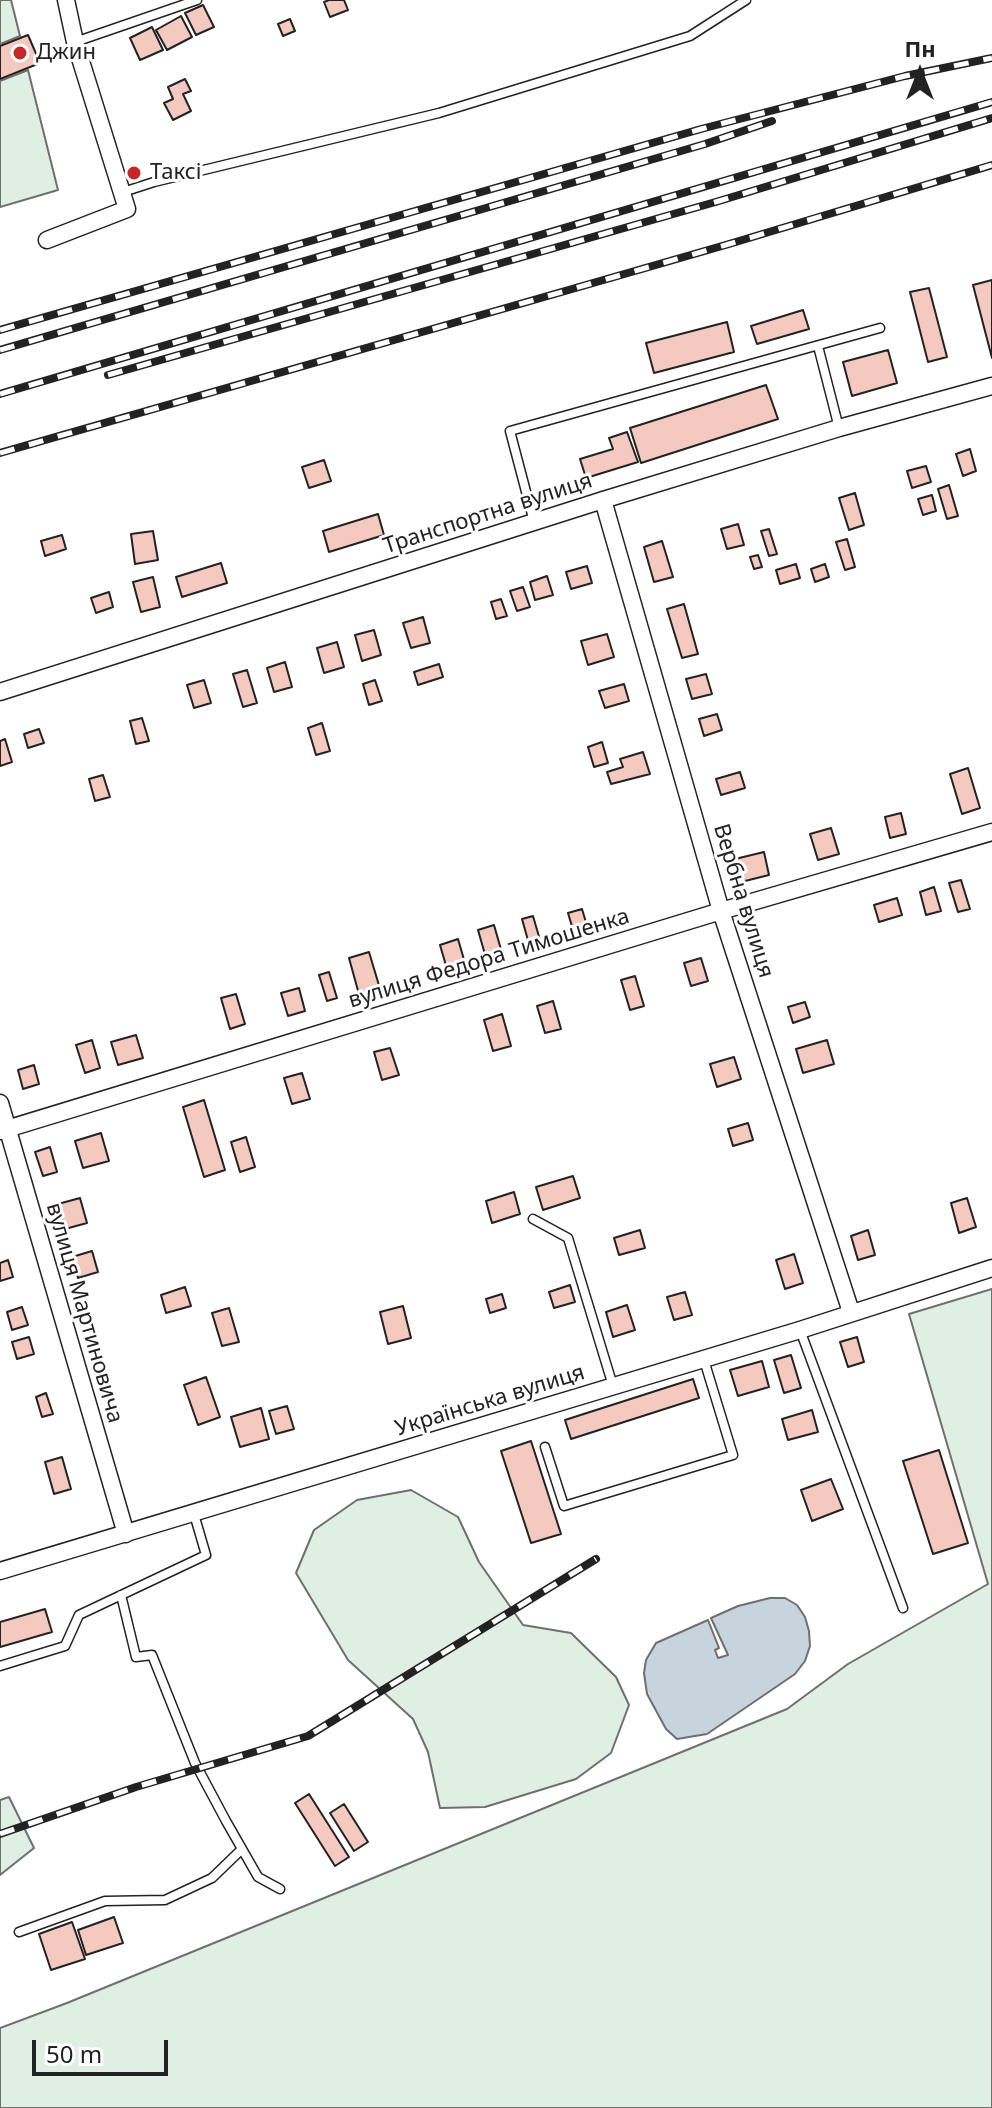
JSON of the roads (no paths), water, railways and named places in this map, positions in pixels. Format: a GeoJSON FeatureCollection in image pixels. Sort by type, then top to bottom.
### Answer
{"type":"FeatureCollection","features":[{"type":"Feature","properties":{"kind":"street"},"geometry":{"type":"LineString","coordinates":[[47,240],[127,209],[75,42],[66,0]]}},
{"type":"Feature","properties":{"kind":"street","name":"Транспортна вулиця"},"geometry":{"type":"LineString","coordinates":[[0,692],[603,500],[839,428],[992,386]]}},
{"type":"Feature","properties":{"kind":"street","name":"Вербна вулиця"},"geometry":{"type":"LineString","coordinates":[[603,500],[721,911],[851,1312]]}},
{"type":"Feature","properties":{"kind":"street","name":"вулиця Федора Тимошенка"},"geometry":{"type":"LineString","coordinates":[[4,1130],[721,911],[992,832]]}},
{"type":"Feature","properties":{"kind":"street","name":"вулиця Мартиновича"},"geometry":{"type":"LineString","coordinates":[[0,1103],[4,1130],[126,1534]]}},
{"type":"Feature","properties":{"kind":"street","name":"Українська вулиця"},"geometry":{"type":"LineString","coordinates":[[0,1571],[800,1330],[992,1268]]}},
{"type":"Feature","properties":{"kind":"lane"},"geometry":{"type":"LineString","coordinates":[[75,42],[197,0]]}},
{"type":"Feature","properties":{"kind":"lane"},"geometry":{"type":"LineString","coordinates":[[120,193],[439,113],[675,41],[690,36],[746,0]]}},
{"type":"Feature","properties":{"kind":"lane"},"geometry":{"type":"LineString","coordinates":[[534,523],[510,431],[880,328]]}},
{"type":"Feature","properties":{"kind":"lane"},"geometry":{"type":"LineString","coordinates":[[818,346],[839,428]]}},
{"type":"Feature","properties":{"kind":"lane"},"geometry":{"type":"LineString","coordinates":[[533,1219],[568,1238],[613,1386]]}},
{"type":"Feature","properties":{"kind":"lane"},"geometry":{"type":"LineString","coordinates":[[800,1330],[903,1608]]}},
{"type":"Feature","properties":{"kind":"lane"},"geometry":{"type":"LineString","coordinates":[[545,1447],[564,1506],[733,1455],[704,1359]]}},
{"type":"Feature","properties":{"kind":"lane"},"geometry":{"type":"LineString","coordinates":[[0,1666],[65,1646],[79,1615],[206,1555],[194,1514]]}},
{"type":"Feature","properties":{"kind":"lane"},"geometry":{"type":"LineString","coordinates":[[121,1595],[136,1657],[152,1655],[195,1763],[242,1849],[258,1877],[280,1889]]}},
{"type":"Feature","properties":{"kind":"lane"},"geometry":{"type":"LineString","coordinates":[[19,1932],[105,1901],[165,1900],[212,1878],[242,1849]]}},
{"type":"Feature","properties":{"kind":"railway"},"geometry":{"type":"LineString","coordinates":[[0,330],[701,129],[905,76],[992,58]]}},
{"type":"Feature","properties":{"kind":"railway"},"geometry":{"type":"LineString","coordinates":[[0,394],[992,102]]}},
{"type":"Feature","properties":{"kind":"railway"},"geometry":{"type":"LineString","coordinates":[[108,375],[719,201],[992,118]]}},
{"type":"Feature","properties":{"kind":"railway"},"geometry":{"type":"LineString","coordinates":[[0,350],[705,144],[772,121]]}},
{"type":"Feature","properties":{"kind":"railway"},"geometry":{"type":"LineString","coordinates":[[0,453],[729,244],[992,165]]}},
{"type":"Feature","properties":{"kind":"railway"},"geometry":{"type":"LineString","coordinates":[[0,1834],[136,1787],[308,1736],[596,1559]]}},
{"type":"Feature","properties":{"kind":"place","name":"Джин"},"geometry":{"type":"Point","coordinates":[20,53]}},
{"type":"Feature","properties":{"kind":"place","name":"Таксі"},"geometry":{"type":"Point","coordinates":[134,173]}}]}
